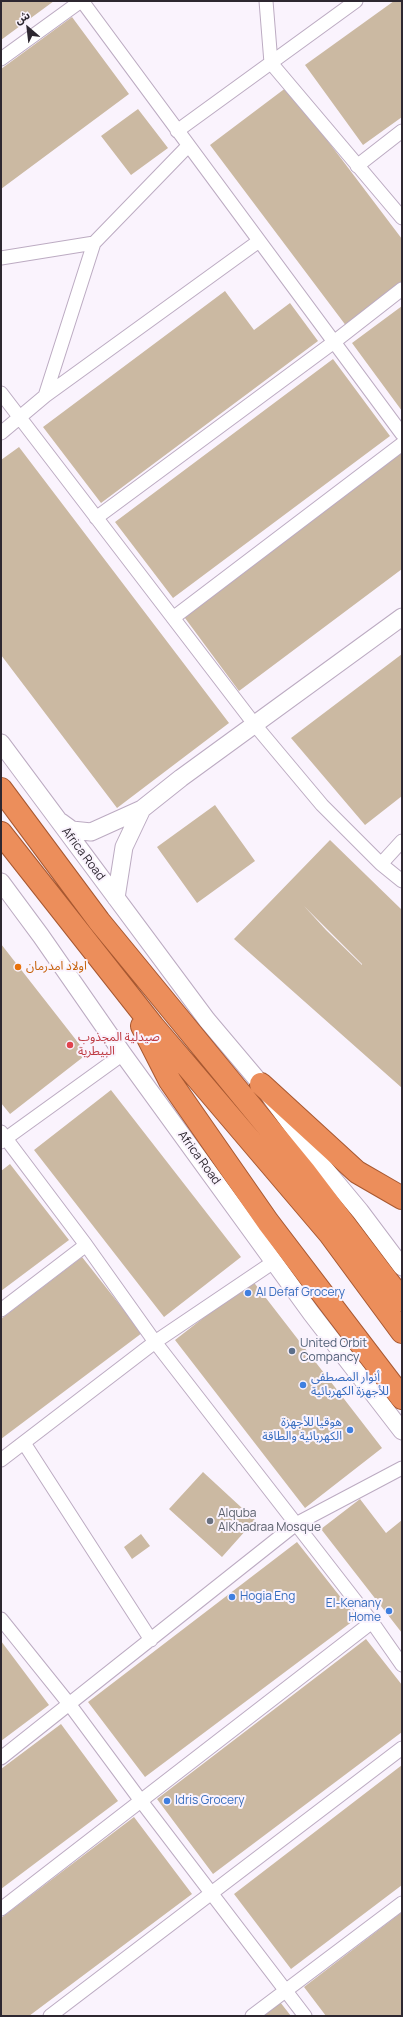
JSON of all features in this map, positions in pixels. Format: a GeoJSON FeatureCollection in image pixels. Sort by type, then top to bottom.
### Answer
{"type":"FeatureCollection","features":[{"type":"Feature","properties":{"kind":"highway"},"geometry":{"type":"LineString","coordinates":[[1,789],[99,921],[304,1171],[402,1300]]}},
{"type":"Feature","properties":{"kind":"highway"},"geometry":{"type":"LineString","coordinates":[[1,833],[153,1026],[329,1233],[402,1332]]}},
{"type":"Feature","properties":{"kind":"highway"},"geometry":{"type":"LineString","coordinates":[[120,984],[170,1081],[268,1222],[402,1398]]}},
{"type":"Feature","properties":{"kind":"highway"},"geometry":{"type":"LineString","coordinates":[[261,1084],[357,1172],[402,1198]]}},
{"type":"Feature","properties":{"kind":"street"},"geometry":{"type":"LineString","coordinates":[[1,59],[82,1],[402,434]]}},
{"type":"Feature","properties":{"kind":"street"},"geometry":{"type":"LineString","coordinates":[[266,1],[270,63],[402,218]]}},
{"type":"Feature","properties":{"kind":"street"},"geometry":{"type":"LineString","coordinates":[[177,131],[355,1]]}},
{"type":"Feature","properties":{"kind":"street"},"geometry":{"type":"LineString","coordinates":[[357,166],[402,131]]}},
{"type":"Feature","properties":{"kind":"street"},"geometry":{"type":"LineString","coordinates":[[45,396],[94,243],[188,146]]}},
{"type":"Feature","properties":{"kind":"street"},"geometry":{"type":"LineString","coordinates":[[1,433],[45,396],[259,242]]}},
{"type":"Feature","properties":{"kind":"street"},"geometry":{"type":"LineString","coordinates":[[1,258],[94,243]]}},
{"type":"Feature","properties":{"kind":"street"},"geometry":{"type":"LineString","coordinates":[[96,518],[334,342],[402,289]]}},
{"type":"Feature","properties":{"kind":"street"},"geometry":{"type":"LineString","coordinates":[[1,394],[254,725],[322,805],[381,864],[402,880]]}},
{"type":"Feature","properties":{"kind":"street"},"geometry":{"type":"LineString","coordinates":[[173,618],[402,444]]}},
{"type":"Feature","properties":{"kind":"street"},"geometry":{"type":"LineString","coordinates":[[57,819],[72,830],[91,832],[142,809],[180,778],[402,617]]}},
{"type":"Feature","properties":{"kind":"street","name":"Africa Road"},"geometry":{"type":"LineString","coordinates":[[1,743],[207,1020],[261,1084],[315,1157],[360,1211],[402,1267]]}},
{"type":"Feature","properties":{"kind":"street"},"geometry":{"type":"LineString","coordinates":[[116,898],[124,847],[142,809]]}},
{"type":"Feature","properties":{"kind":"street"},"geometry":{"type":"LineString","coordinates":[[381,864],[402,841]]}},
{"type":"Feature","properties":{"kind":"street","name":"Africa Road"},"geometry":{"type":"LineString","coordinates":[[1,882],[41,936],[123,1054],[275,1261],[311,1313],[402,1431]]}},
{"type":"Feature","properties":{"kind":"street"},"geometry":{"type":"LineString","coordinates":[[123,1054],[3,1137],[86,1245],[155,1342],[372,1622],[402,1665]]}},
{"type":"Feature","properties":{"kind":"street"},"geometry":{"type":"LineString","coordinates":[[1,1310],[86,1245]]}},
{"type":"Feature","properties":{"kind":"street"},"geometry":{"type":"LineString","coordinates":[[1,1460],[155,1342],[275,1261]]}},
{"type":"Feature","properties":{"kind":"street"},"geometry":{"type":"LineString","coordinates":[[24,1443],[151,1640]]}},
{"type":"Feature","properties":{"kind":"street"},"geometry":{"type":"LineString","coordinates":[[1,1758],[70,1705],[296,1524],[402,1468]]}},
{"type":"Feature","properties":{"kind":"street"},"geometry":{"type":"LineString","coordinates":[[1,1619],[70,1705],[141,1801],[305,2016]]}},
{"type":"Feature","properties":{"kind":"street"},"geometry":{"type":"LineString","coordinates":[[1,1910],[372,1622]]}},
{"type":"Feature","properties":{"kind":"street"},"geometry":{"type":"LineString","coordinates":[[50,2016],[402,1748]]}},
{"type":"Feature","properties":{"kind":"street"},"geometry":{"type":"LineString","coordinates":[[252,2016],[402,1903]]}},
{"type":"Feature","properties":{"kind":"building"},"geometry":{"type":"Polygon","coordinates":[[[1,1],[54,1],[1,40],[1,1]]]}},
{"type":"Feature","properties":{"kind":"building"},"geometry":{"type":"Polygon","coordinates":[[[394,1],[402,1],[402,117],[363,145],[305,65],[394,1]]]}},
{"type":"Feature","properties":{"kind":"building"},"geometry":{"type":"Polygon","coordinates":[[[72,17],[129,94],[1,189],[1,69],[72,17]]]}},
{"type":"Feature","properties":{"kind":"building"},"geometry":{"type":"Polygon","coordinates":[[[287,87],[402,239],[402,285],[347,327],[210,145],[287,87]]]}},
{"type":"Feature","properties":{"kind":"building"},"geometry":{"type":"Polygon","coordinates":[[[138,109],[168,148],[131,175],[101,136],[138,109]]]}},
{"type":"Feature","properties":{"kind":"building"},"geometry":{"type":"Polygon","coordinates":[[[225,291],[254,330],[290,303],[318,341],[101,503],[43,427],[225,291]]]}},
{"type":"Feature","properties":{"kind":"building"},"geometry":{"type":"Polygon","coordinates":[[[402,306],[402,411],[352,343],[402,306]]]}},
{"type":"Feature","properties":{"kind":"building"},"geometry":{"type":"Polygon","coordinates":[[[333,359],[390,436],[173,598],[115,522],[333,359]]]}},
{"type":"Feature","properties":{"kind":"building"},"geometry":{"type":"Polygon","coordinates":[[[19,447],[229,723],[117,808],[1,655],[1,460],[19,447]]]}},
{"type":"Feature","properties":{"kind":"building"},"geometry":{"type":"Polygon","coordinates":[[[399,451],[402,455],[402,569],[239,691],[182,614],[399,451]]]}},
{"type":"Feature","properties":{"kind":"building"},"geometry":{"type":"Polygon","coordinates":[[[402,654],[402,796],[365,825],[291,738],[402,654]]]}},
{"type":"Feature","properties":{"kind":"building"},"geometry":{"type":"Polygon","coordinates":[[[215,805],[255,861],[197,903],[157,847],[215,805]]]}},
{"type":"Feature","properties":{"kind":"building"},"geometry":{"type":"Polygon","coordinates":[[[330,840],[402,910],[402,1088],[234,939],[330,840]],[[304,906],[326,930],[362,964],[304,906]]]}},
{"type":"Feature","properties":{"kind":"building"},"geometry":{"type":"Polygon","coordinates":[[[1,944],[87,1054],[10,1114],[1,1103],[1,944]]]}},
{"type":"Feature","properties":{"kind":"building"},"geometry":{"type":"Polygon","coordinates":[[[111,1090],[241,1257],[164,1317],[34,1150],[111,1090]]]}},
{"type":"Feature","properties":{"kind":"building"},"geometry":{"type":"Polygon","coordinates":[[[10,1164],[69,1240],[1,1291],[1,1171],[10,1164]]]}},
{"type":"Feature","properties":{"kind":"building"},"geometry":{"type":"Polygon","coordinates":[[[82,1257],[142,1333],[1,1439],[1,1319],[82,1257]]]}},
{"type":"Feature","properties":{"kind":"building"},"geometry":{"type":"Polygon","coordinates":[[[252,1280],[382,1448],[305,1508],[175,1340],[252,1280]]]}},
{"type":"Feature","properties":{"kind":"building"},"geometry":{"type":"Polygon","coordinates":[[[203,1472],[255,1520],[222,1557],[169,1509],[203,1472]]]}},
{"type":"Feature","properties":{"kind":"building"},"geometry":{"type":"Polygon","coordinates":[[[360,1499],[386,1533],[402,1520],[402,1633],[321,1529],[360,1499]]]}},
{"type":"Feature","properties":{"kind":"building"},"geometry":{"type":"Polygon","coordinates":[[[141,1534],[150,1546],[132,1559],[124,1547],[141,1534]]]}},
{"type":"Feature","properties":{"kind":"building"},"geometry":{"type":"Polygon","coordinates":[[[297,1542],[357,1618],[145,1777],[88,1702],[297,1542]]]}},
{"type":"Feature","properties":{"kind":"building"},"geometry":{"type":"Polygon","coordinates":[[[366,1639],[402,1685],[402,1732],[213,1874],[157,1799],[366,1639]]]}},
{"type":"Feature","properties":{"kind":"building"},"geometry":{"type":"Polygon","coordinates":[[[1,1641],[49,1705],[1,1741],[1,1641]]]}},
{"type":"Feature","properties":{"kind":"building"},"geometry":{"type":"Polygon","coordinates":[[[61,1724],[118,1801],[1,1889],[1,1769],[61,1724]]]}},
{"type":"Feature","properties":{"kind":"building"},"geometry":{"type":"Polygon","coordinates":[[[402,1765],[402,1885],[291,1969],[234,1894],[402,1765]]]}},
{"type":"Feature","properties":{"kind":"building"},"geometry":{"type":"Polygon","coordinates":[[[134,1817],[192,1894],[29,2016],[1,2016],[1,1918],[134,1817]]]}},
{"type":"Feature","properties":{"kind":"building"},"geometry":{"type":"Polygon","coordinates":[[[402,1912],[402,2016],[326,2016],[304,1987],[402,1912]]]}},
{"type":"Feature","properties":{"kind":"building"},"geometry":{"type":"Polygon","coordinates":[[[280,2002],[291,2016],[261,2016],[280,2002]]]}},
{"type":"Feature","properties":{"kind":"place","name":"اولاد امدرمان"},"geometry":{"type":"Point","coordinates":[18,967]}},
{"type":"Feature","properties":{"kind":"place","name":"صيدلية المجذوب البيطرية"},"geometry":{"type":"Point","coordinates":[70,1045]}},
{"type":"Feature","properties":{"kind":"place","name":"Al Defaf Grocery"},"geometry":{"type":"Point","coordinates":[248,1293]}},
{"type":"Feature","properties":{"kind":"place","name":"United Orbit Compancy"},"geometry":{"type":"Point","coordinates":[292,1351]}},
{"type":"Feature","properties":{"kind":"place","name":"أنوار المصطفى للأجهزة الكهربائية"},"geometry":{"type":"Point","coordinates":[303,1385]}},
{"type":"Feature","properties":{"kind":"place","name":"هوقيا للأجهزة الكهربائية والطاقة"},"geometry":{"type":"Point","coordinates":[350,1430]}},
{"type":"Feature","properties":{"kind":"place","name":"Alquba AlKhadraa Mosque"},"geometry":{"type":"Point","coordinates":[210,1521]}},
{"type":"Feature","properties":{"kind":"place","name":"Hogia Eng"},"geometry":{"type":"Point","coordinates":[232,1597]}},
{"type":"Feature","properties":{"kind":"place","name":"El-Kenany Home"},"geometry":{"type":"Point","coordinates":[389,1611]}},
{"type":"Feature","properties":{"kind":"place","name":"Idris Grocery"},"geometry":{"type":"Point","coordinates":[167,1801]}}]}
